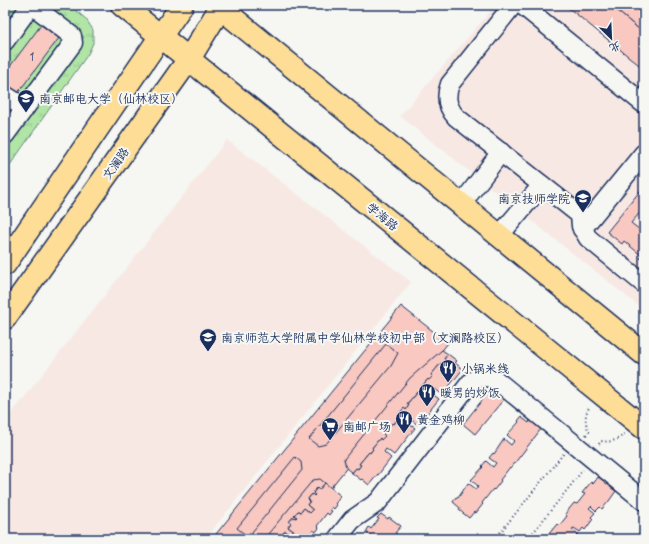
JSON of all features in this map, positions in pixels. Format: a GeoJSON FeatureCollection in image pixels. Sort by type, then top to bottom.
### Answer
{"type":"FeatureCollection","features":[{"type":"Feature","properties":{"kind":"main road","name":"学海路"},"geometry":{"type":"LineString","coordinates":[[122,5],[639,424]]}},
{"type":"Feature","properties":{"kind":"main road"},"geometry":{"type":"LineString","coordinates":[[5,264],[182,5]]}},
{"type":"Feature","properties":{"kind":"main road"},"geometry":{"type":"LineString","coordinates":[[220,6],[644,354]]}},
{"type":"Feature","properties":{"kind":"main road","name":"文澜路"},"geometry":{"type":"LineString","coordinates":[[5,318],[189,59],[220,6]]}},
{"type":"Feature","properties":{"kind":"lane"},"geometry":{"type":"LineString","coordinates":[[5,41],[32,5],[67,30],[72,36],[73,43],[5,136]]}},
{"type":"Feature","properties":{"kind":"lane"},"geometry":{"type":"LineString","coordinates":[[513,5],[453,80],[447,95],[449,107],[456,117],[580,215],[582,229],[588,238],[644,284]]}},
{"type":"Feature","properties":{"kind":"lane"},"geometry":{"type":"LineString","coordinates":[[522,5],[644,104]]}},
{"type":"Feature","properties":{"kind":"lane"},"geometry":{"type":"LineString","coordinates":[[5,95],[24,108]]}},
{"type":"Feature","properties":{"kind":"lane"},"geometry":{"type":"LineString","coordinates":[[461,205],[501,152]]}},
{"type":"Feature","properties":{"kind":"lane"},"geometry":{"type":"LineString","coordinates":[[582,229],[644,153]]}},
{"type":"Feature","properties":{"kind":"lane"},"geometry":{"type":"LineString","coordinates":[[499,236],[542,185]]}},
{"type":"Feature","properties":{"kind":"lane"},"geometry":{"type":"LineString","coordinates":[[337,539],[352,520],[378,502],[470,383],[477,378],[486,376],[496,380],[644,502]]}},
{"type":"Feature","properties":{"kind":"path"},"geometry":{"type":"LineString","coordinates":[[589,432],[585,420],[586,414],[588,408],[601,393]]}},
{"type":"Feature","properties":{"kind":"path"},"geometry":{"type":"LineString","coordinates":[[601,441],[611,441],[616,439],[639,424]]}},
{"type":"Feature","properties":{"kind":"path"},"geometry":{"type":"LineString","coordinates":[[495,539],[572,443]]}},
{"type":"Feature","properties":{"kind":"path"},"geometry":{"type":"LineString","coordinates":[[528,539],[592,459]]}},
{"type":"Feature","properties":{"kind":"shaded area","name":"南京技师学院"},"geometry":{"type":"Polygon","coordinates":[[[496,5],[644,5],[644,310],[400,116],[496,5]]]}},
{"type":"Feature","properties":{"kind":"shaded area","name":"南京师范大学附属中学仙林学校初中部（文澜路校区）"},"geometry":{"type":"Polygon","coordinates":[[[227,140],[411,282],[205,539],[5,539],[5,422],[227,140]]]}},
{"type":"Feature","properties":{"kind":"green space"},"geometry":{"type":"Polygon","coordinates":[[[8,5],[22,5],[5,35],[5,9],[8,5]]]}},
{"type":"Feature","properties":{"kind":"green space"},"geometry":{"type":"Polygon","coordinates":[[[40,5],[69,5],[86,19],[93,30],[93,43],[88,54],[5,172],[5,146],[84,37],[40,5]]]}},
{"type":"Feature","properties":{"kind":"green space"},"geometry":{"type":"Polygon","coordinates":[[[33,15],[67,38],[21,99],[5,89],[5,49],[33,15]]]}},
{"type":"Feature","properties":{"kind":"building"},"geometry":{"type":"Polygon","coordinates":[[[565,5],[610,5],[644,33],[644,69],[565,5]]]}},
{"type":"Feature","properties":{"kind":"building"},"geometry":{"type":"Polygon","coordinates":[[[610,5],[644,5],[644,23],[639,29],[610,5]]]}},
{"type":"Feature","properties":{"kind":"building"},"geometry":{"type":"Polygon","coordinates":[[[41,25],[59,38],[17,94],[5,85],[5,73],[41,25]]]}},
{"type":"Feature","properties":{"kind":"building"},"geometry":{"type":"Polygon","coordinates":[[[644,186],[644,208],[631,223],[644,233],[644,262],[640,258],[642,256],[624,241],[622,244],[607,232],[644,186]]]}},
{"type":"Feature","properties":{"kind":"building","name":"南邮广场"},"geometry":{"type":"Polygon","coordinates":[[[401,306],[448,343],[289,539],[212,539],[401,306]]]}},
{"type":"Feature","properties":{"kind":"building"},"geometry":{"type":"Polygon","coordinates":[[[386,344],[398,353],[391,366],[326,444],[318,446],[309,439],[386,344]]]}},
{"type":"Feature","properties":{"kind":"building"},"geometry":{"type":"Polygon","coordinates":[[[442,350],[448,354],[444,359],[446,360],[443,365],[441,363],[431,375],[433,376],[429,380],[428,379],[418,394],[417,392],[407,404],[409,405],[406,410],[404,408],[394,424],[392,423],[383,434],[385,436],[381,440],[380,438],[370,453],[369,452],[359,464],[361,465],[358,469],[356,468],[352,473],[346,468],[344,459],[410,378],[442,350]]]}},
{"type":"Feature","properties":{"kind":"building"},"geometry":{"type":"Polygon","coordinates":[[[448,354],[457,361],[455,363],[463,369],[442,395],[434,389],[431,393],[439,399],[418,425],[410,419],[407,423],[415,428],[394,455],[386,449],[384,452],[391,458],[369,485],[362,479],[361,480],[352,473],[356,468],[358,469],[361,465],[359,464],[369,452],[370,453],[380,438],[381,440],[385,436],[383,434],[392,423],[394,424],[404,408],[406,410],[409,405],[407,404],[417,392],[418,394],[428,379],[429,380],[433,376],[431,375],[441,363],[443,365],[446,360],[444,359],[448,354]]]}},
{"type":"Feature","properties":{"kind":"building"},"geometry":{"type":"Polygon","coordinates":[[[491,389],[504,399],[475,434],[463,424],[491,389]]]}},
{"type":"Feature","properties":{"kind":"building"},"geometry":{"type":"Polygon","coordinates":[[[521,417],[529,423],[530,420],[541,429],[511,468],[510,467],[494,490],[493,489],[482,503],[483,504],[476,513],[474,512],[469,518],[459,510],[460,508],[453,502],[456,497],[458,498],[468,483],[476,489],[478,486],[471,480],[483,467],[482,466],[486,461],[493,467],[496,463],[489,458],[493,453],[494,454],[504,439],[511,445],[514,441],[507,435],[519,422],[518,421],[521,417]]]}},
{"type":"Feature","properties":{"kind":"building"},"geometry":{"type":"Polygon","coordinates":[[[295,457],[301,462],[302,470],[248,537],[237,528],[295,457]]]}},
{"type":"Feature","properties":{"kind":"building"},"geometry":{"type":"Polygon","coordinates":[[[598,477],[612,486],[610,487],[616,491],[609,501],[602,509],[600,507],[596,511],[591,506],[589,508],[595,513],[591,517],[593,519],[585,530],[583,528],[580,532],[574,528],[572,529],[578,534],[575,539],[549,539],[550,537],[548,535],[557,524],[559,526],[567,516],[565,514],[574,503],[577,504],[585,494],[582,493],[591,482],[593,484],[598,477]]]}},
{"type":"Feature","properties":{"kind":"building"},"geometry":{"type":"Polygon","coordinates":[[[320,479],[325,483],[319,490],[317,488],[313,493],[315,495],[314,496],[312,494],[308,499],[310,501],[307,505],[313,510],[310,513],[304,508],[301,512],[298,511],[294,515],[297,517],[293,517],[289,522],[291,523],[288,527],[295,532],[292,536],[285,531],[282,535],[280,534],[276,538],[277,539],[269,539],[271,536],[268,534],[313,480],[320,479]]]}},
{"type":"Feature","properties":{"kind":"building"},"geometry":{"type":"Polygon","coordinates":[[[325,483],[341,496],[335,504],[337,505],[334,509],[332,507],[330,510],[332,511],[329,515],[327,513],[317,526],[319,528],[316,532],[313,530],[312,532],[314,534],[310,538],[308,536],[306,539],[276,538],[280,534],[282,535],[285,531],[292,536],[295,532],[288,527],[291,523],[289,522],[293,517],[297,517],[294,515],[298,511],[301,512],[304,508],[310,513],[313,510],[307,505],[310,501],[308,499],[312,494],[314,496],[315,495],[313,493],[317,488],[319,490],[325,483]]]}},
{"type":"Feature","properties":{"kind":"building"},"geometry":{"type":"Polygon","coordinates":[[[381,514],[388,519],[389,517],[401,526],[395,533],[397,534],[395,537],[393,536],[390,539],[371,539],[373,537],[366,532],[369,527],[371,529],[381,514]]]}},
{"type":"Feature","properties":{"kind":"place","name":"南京邮电大学（仙林校区）"},"geometry":{"type":"Point","coordinates":[26,113]}},
{"type":"Feature","properties":{"kind":"place","name":"南京技师学院"},"geometry":{"type":"Point","coordinates":[583,213]}},
{"type":"Feature","properties":{"kind":"place","name":"南京师范大学附属中学仙林学校初中部（文澜路校区）"},"geometry":{"type":"Point","coordinates":[208,352]}},
{"type":"Feature","properties":{"kind":"place","name":"小锅米线"},"geometry":{"type":"Point","coordinates":[448,383]}},
{"type":"Feature","properties":{"kind":"place","name":"暖男的炒饭"},"geometry":{"type":"Point","coordinates":[427,407]}},
{"type":"Feature","properties":{"kind":"place","name":"黄金鸡柳"},"geometry":{"type":"Point","coordinates":[404,434]}},
{"type":"Feature","properties":{"kind":"place","name":"南邮广场"},"geometry":{"type":"Point","coordinates":[330,441]}}]}
